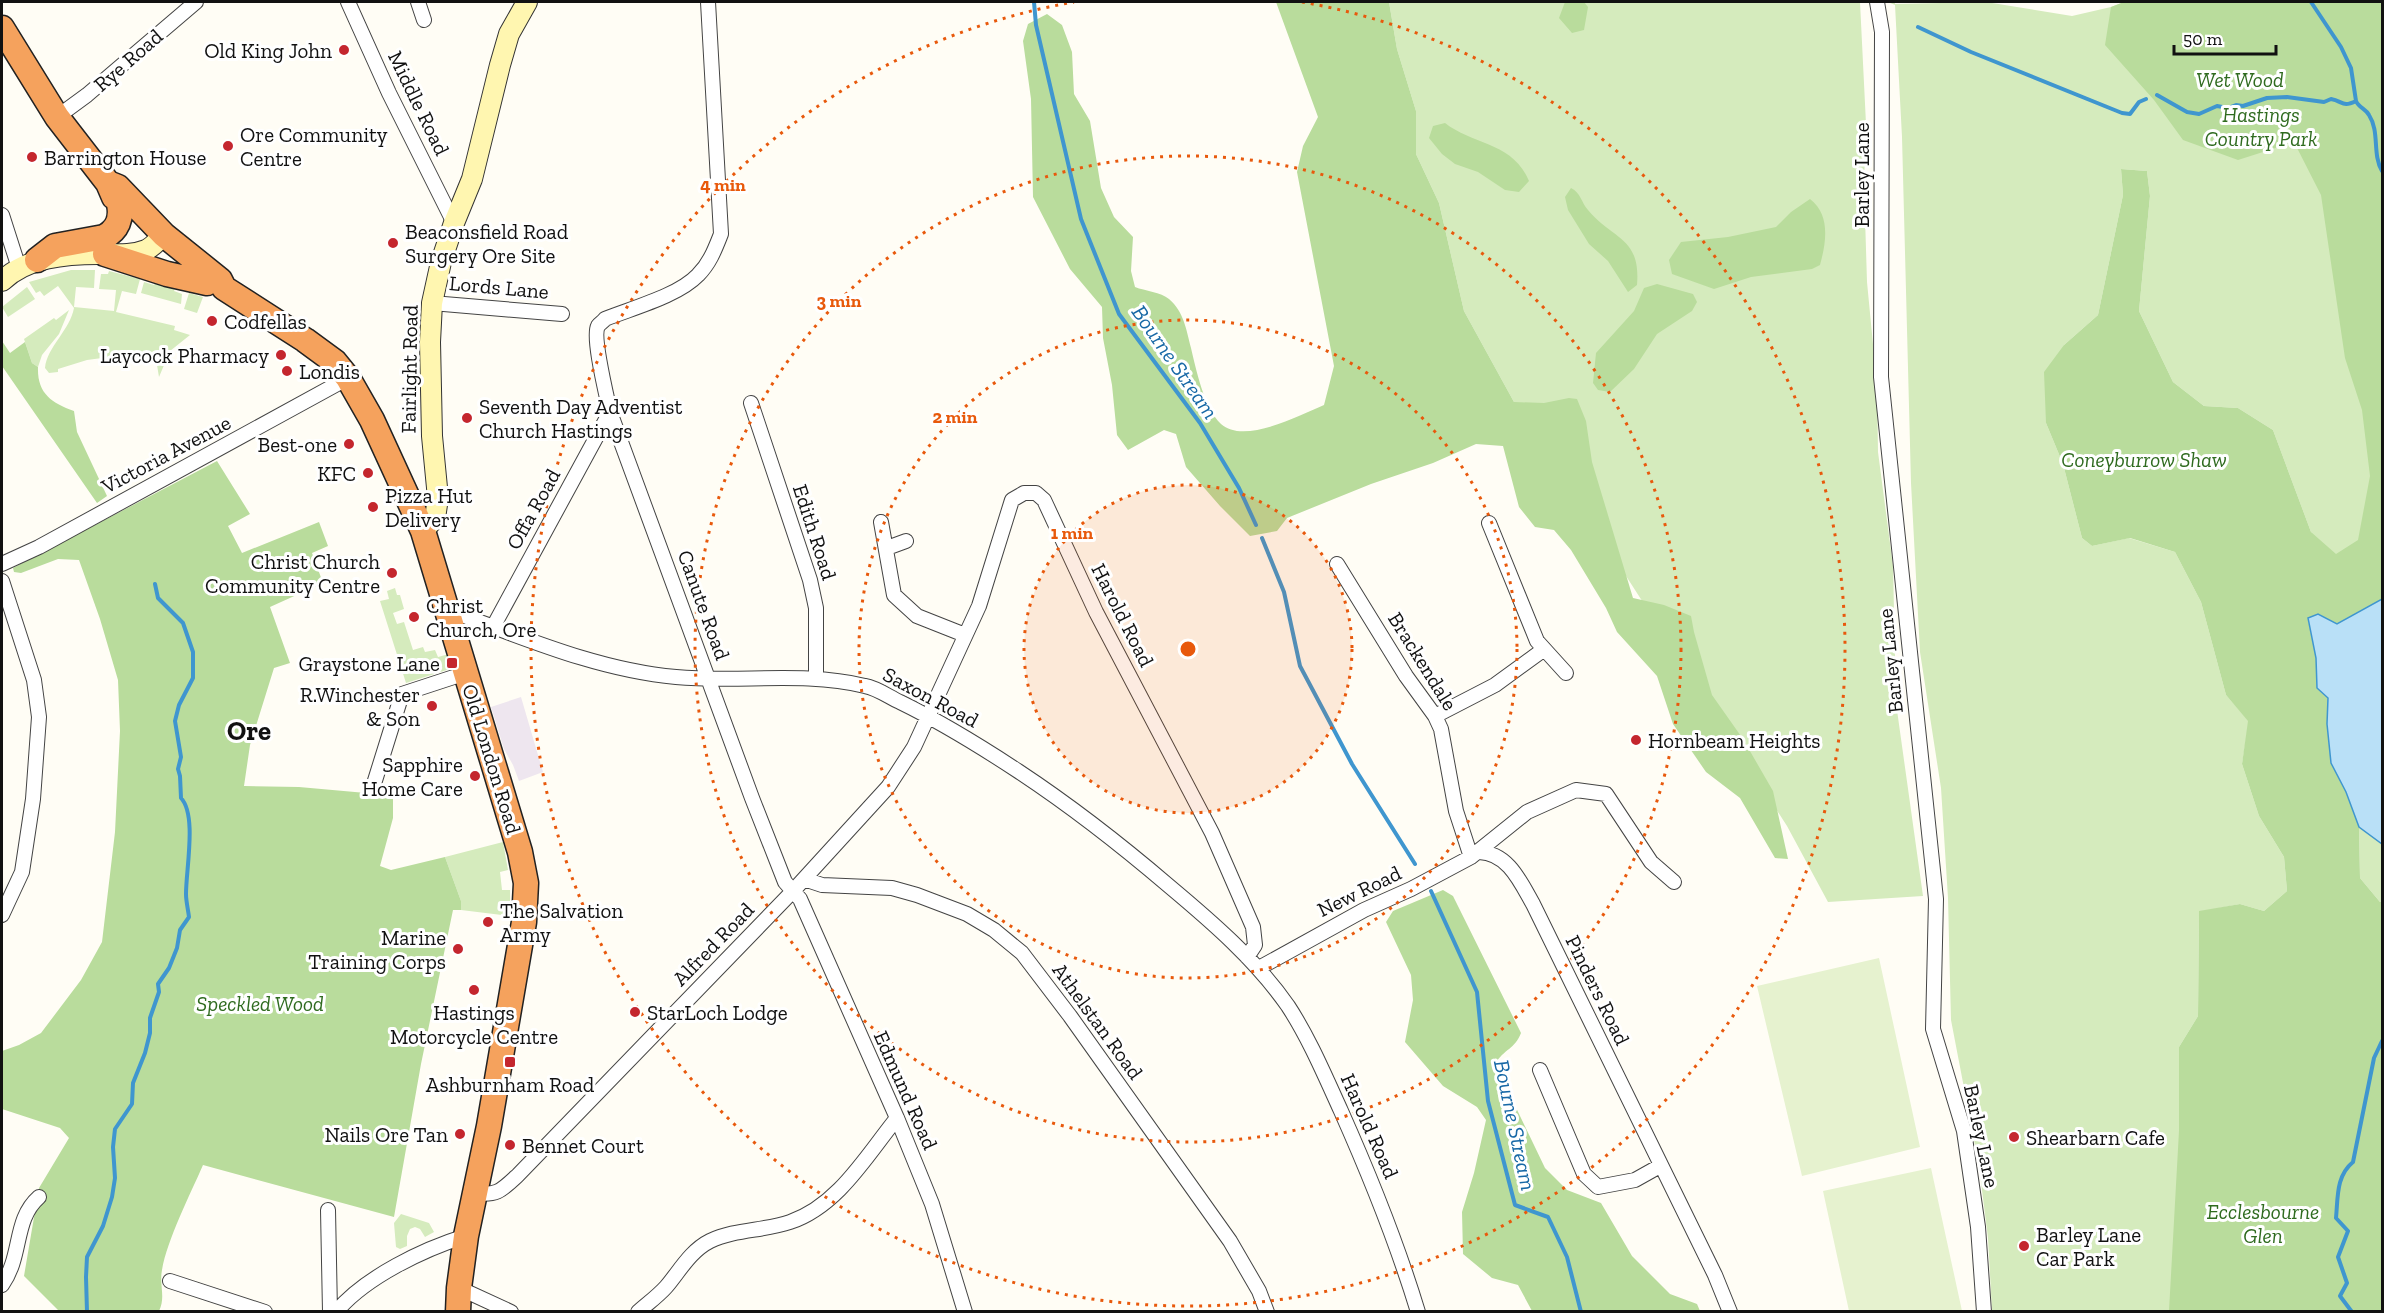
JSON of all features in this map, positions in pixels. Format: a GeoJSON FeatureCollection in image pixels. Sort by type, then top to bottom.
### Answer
{"type":"FeatureCollection","features":[{"type":"Feature","properties":{"kind":"highway"},"geometry":{"type":"LineString","coordinates":[[2,28],[57,117],[114,193],[160,238]]}},
{"type":"Feature","properties":{"kind":"highway"},"geometry":{"type":"LineString","coordinates":[[28,264],[55,246],[111,234],[118,225],[121,214],[114,193]]}},
{"type":"Feature","properties":{"kind":"highway","name":"Old London Road"},"geometry":{"type":"LineString","coordinates":[[160,238],[216,285],[323,353],[348,378],[372,420],[423,531],[520,852],[526,883],[524,922],[489,1126],[466,1236],[458,1311]]}},
{"type":"Feature","properties":{"kind":"highway"},"geometry":{"type":"LineString","coordinates":[[105,254],[167,274],[216,285]]}},
{"type":"Feature","properties":{"kind":"street","name":"Rye Road"},"geometry":{"type":"LineString","coordinates":[[57,117],[87,95],[196,2]]}},
{"type":"Feature","properties":{"kind":"street","name":"Middle Road"},"geometry":{"type":"LineString","coordinates":[[348,2],[388,93],[454,223]]}},
{"type":"Feature","properties":{"kind":"street"},"geometry":{"type":"LineString","coordinates":[[418,2],[424,20]]}},
{"type":"Feature","properties":{"kind":"street","name":"Fairlight Road"},"geometry":{"type":"LineString","coordinates":[[423,531],[435,518],[438,498],[432,436],[430,342],[432,303],[441,262],[472,179],[509,34],[527,2]]}},
{"type":"Feature","properties":{"kind":"street","name":"Canute Road"},"geometry":{"type":"LineString","coordinates":[[708,2],[721,234],[712,258],[697,277],[673,291],[605,319],[598,326],[596,337],[610,412],[752,798],[785,882],[793,891]]}},
{"type":"Feature","properties":{"kind":"street","name":"Barley Lane"},"geometry":{"type":"LineString","coordinates":[[1877,2],[1882,32],[1881,377],[1936,899],[1933,1029],[1964,1131],[1978,1227],[1984,1311]]}},
{"type":"Feature","properties":{"kind":"street"},"geometry":{"type":"LineString","coordinates":[[2,215],[28,264]]}},
{"type":"Feature","properties":{"kind":"street"},"geometry":{"type":"LineString","coordinates":[[2,281],[28,264],[105,254],[134,254],[147,250],[160,238]]}},
{"type":"Feature","properties":{"kind":"street","name":"Lords Lane"},"geometry":{"type":"LineString","coordinates":[[432,303],[562,314]]}},
{"type":"Feature","properties":{"kind":"street","name":"Victoria Avenue"},"geometry":{"type":"LineString","coordinates":[[2,564],[39,547],[348,378]]}},
{"type":"Feature","properties":{"kind":"street","name":"Edith Road"},"geometry":{"type":"LineString","coordinates":[[751,403],[810,580],[816,608],[816,679]]}},
{"type":"Feature","properties":{"kind":"street","name":"Offa Road"},"geometry":{"type":"LineString","coordinates":[[494,627],[610,412]]}},
{"type":"Feature","properties":{"kind":"street","name":"Harold Road"},"geometry":{"type":"LineString","coordinates":[[929,716],[979,606],[1012,500],[1024,493],[1036,493],[1044,500],[1096,612],[1212,833],[1253,927],[1255,945],[1247,957]]}},
{"type":"Feature","properties":{"kind":"street"},"geometry":{"type":"LineString","coordinates":[[881,522],[894,595],[917,616],[965,635]]}},
{"type":"Feature","properties":{"kind":"street"},"geometry":{"type":"LineString","coordinates":[[1489,523],[1537,641],[1566,673]]}},
{"type":"Feature","properties":{"kind":"street"},"geometry":{"type":"LineString","coordinates":[[887,548],[906,541]]}},
{"type":"Feature","properties":{"kind":"street","name":"Brackendale"},"geometry":{"type":"LineString","coordinates":[[1337,564],[1406,676],[1435,716],[1441,729],[1456,811],[1475,855]]}},
{"type":"Feature","properties":{"kind":"street"},"geometry":{"type":"LineString","coordinates":[[2,581],[34,680],[39,717],[33,799],[22,872],[2,915]]}},
{"type":"Feature","properties":{"kind":"street","name":"Saxon Road"},"geometry":{"type":"LineString","coordinates":[[445,609],[585,659],[621,669],[709,680],[816,679],[868,686],[929,716],[1046,790],[1124,848],[1192,905],[1259,968]]}},
{"type":"Feature","properties":{"kind":"street"},"geometry":{"type":"LineString","coordinates":[[1435,716],[1495,685],[1543,650]]}},
{"type":"Feature","properties":{"kind":"street"},"geometry":{"type":"LineString","coordinates":[[373,787],[402,694],[466,673]]}},
{"type":"Feature","properties":{"kind":"street","name":"Alfred Road"},"geometry":{"type":"LineString","coordinates":[[474,1193],[490,1195],[501,1191],[518,1175],[793,891],[888,787],[915,747],[929,716]]}},
{"type":"Feature","properties":{"kind":"street","name":"New Road"},"geometry":{"type":"LineString","coordinates":[[1259,968],[1364,910],[1411,890],[1475,855],[1527,812],[1576,790],[1606,794],[1651,862],[1674,882]]}},
{"type":"Feature","properties":{"kind":"street","name":"Pinders Road"},"geometry":{"type":"LineString","coordinates":[[1475,855],[1492,853],[1505,862],[1529,896],[1715,1275],[1730,1311]]}},
{"type":"Feature","properties":{"kind":"street","name":"Athelstan Road"},"geometry":{"type":"LineString","coordinates":[[804,879],[822,885],[892,888],[917,895],[967,914],[994,930],[1022,953],[1070,1016],[1230,1241],[1259,1291],[1267,1311]]}},
{"type":"Feature","properties":{"kind":"street","name":"Edmund Road"},"geometry":{"type":"LineString","coordinates":[[793,891],[800,899],[897,1118],[932,1204],[965,1311]]}},
{"type":"Feature","properties":{"kind":"street","name":"Harold Road"},"geometry":{"type":"LineString","coordinates":[[1259,968],[1289,1008],[1319,1063],[1369,1174],[1418,1311]]}},
{"type":"Feature","properties":{"kind":"street"},"geometry":{"type":"LineString","coordinates":[[1540,1070],[1584,1174],[1598,1187],[1635,1180],[1660,1166]]}},
{"type":"Feature","properties":{"kind":"street"},"geometry":{"type":"LineString","coordinates":[[638,1311],[664,1289],[693,1253],[708,1242],[727,1234],[769,1228],[793,1221],[816,1208],[847,1181],[897,1118]]}},
{"type":"Feature","properties":{"kind":"street"},"geometry":{"type":"LineString","coordinates":[[2,1285],[16,1258],[25,1214],[39,1197]]}},
{"type":"Feature","properties":{"kind":"street"},"geometry":{"type":"LineString","coordinates":[[328,1210],[330,1311]]}},
{"type":"Feature","properties":{"kind":"street"},"geometry":{"type":"LineString","coordinates":[[336,1311],[347,1299],[375,1278],[439,1244],[466,1236]]}},
{"type":"Feature","properties":{"kind":"street"},"geometry":{"type":"LineString","coordinates":[[170,1281],[265,1311]]}},
{"type":"Feature","properties":{"kind":"street"},"geometry":{"type":"LineString","coordinates":[[459,1288],[511,1311]]}},
{"type":"Feature","properties":{"kind":"shaded area"},"geometry":{"type":"Polygon","coordinates":[[[521,697],[543,772],[519,781],[504,749],[491,707],[521,697]]]}},
{"type":"Feature","properties":{"kind":"green space"},"geometry":{"type":"Polygon","coordinates":[[[1276,2],[1389,2],[1397,49],[1416,111],[1416,154],[1439,203],[1464,311],[1514,402],[1544,403],[1569,398],[1577,399],[1586,421],[1592,462],[1633,598],[1664,605],[1691,616],[1712,695],[1743,739],[1773,791],[1788,859],[1775,858],[1740,798],[1706,772],[1673,724],[1657,676],[1617,632],[1606,608],[1571,550],[1554,530],[1535,527],[1519,507],[1503,446],[1476,444],[1433,463],[1371,484],[1287,518],[1277,531],[1250,536],[1186,467],[1176,434],[1164,430],[1128,450],[1117,435],[1112,385],[1103,338],[1102,307],[1070,269],[1033,197],[1031,99],[1023,41],[1028,24],[1047,14],[1062,25],[1072,52],[1074,94],[1090,121],[1101,188],[1114,217],[1133,237],[1131,271],[1135,287],[1162,295],[1178,309],[1188,334],[1205,398],[1215,417],[1231,430],[1257,430],[1287,421],[1324,405],[1334,366],[1297,172],[1303,146],[1318,117],[1276,2]]]}},
{"type":"Feature","properties":{"kind":"green space"},"geometry":{"type":"Polygon","coordinates":[[[1389,2],[1860,2],[1866,124],[1864,184],[1867,282],[1877,386],[1878,452],[1893,566],[1896,703],[1923,896],[1828,902],[1787,826],[1514,402],[1464,311],[1439,203],[1416,154],[1416,111],[1397,49],[1389,2]]]}},
{"type":"Feature","properties":{"kind":"green space"},"geometry":{"type":"Polygon","coordinates":[[[1565,2],[1584,2],[1588,7],[1584,30],[1572,33],[1559,18],[1565,2]]]}},
{"type":"Feature","properties":{"kind":"green space"},"geometry":{"type":"Polygon","coordinates":[[[1888,2],[1895,2],[1895,4],[1986,2],[2072,16],[2124,2],[2382,2],[2382,599],[2352,616],[2311,532],[2273,430],[2238,408],[2204,406],[2173,382],[2139,311],[2150,196],[2147,171],[2121,169],[2123,195],[2098,315],[2064,345],[2046,423],[2063,464],[2082,538],[2092,546],[2129,538],[2175,552],[2201,602],[2226,695],[2249,721],[2242,764],[2259,816],[2284,857],[2287,891],[2264,911],[2240,904],[2199,912],[2198,1016],[2179,1047],[2382,1311],[1992,1311],[1988,1238],[1979,1166],[1951,1020],[1948,898],[1941,788],[1920,652],[1911,483],[1902,137],[1895,5],[1888,2]]]}},
{"type":"Feature","properties":{"kind":"green space"},"geometry":{"type":"Polygon","coordinates":[[[2124,2],[2382,2],[2382,599],[2337,624],[2318,615],[2308,619],[2316,658],[2317,688],[2328,698],[2327,724],[2331,763],[2346,792],[2359,827],[2360,878],[2382,902],[2382,1311],[2169,1311],[2179,1131],[2179,1047],[2198,1016],[2199,911],[2240,904],[2264,911],[2287,891],[2284,857],[2259,816],[2242,764],[2248,721],[2226,695],[2201,602],[2175,552],[2130,538],[2092,546],[2082,538],[2063,464],[2046,423],[2044,372],[2064,345],[2098,315],[2123,195],[2121,169],[2147,171],[2150,196],[2139,311],[2173,382],[2204,406],[2238,408],[2273,430],[2311,532],[2336,554],[2358,540],[2370,476],[2362,410],[2345,358],[2321,195],[2294,142],[2238,160],[2183,140],[2154,100],[2105,45],[2111,7],[2124,2]]]}},
{"type":"Feature","properties":{"kind":"green space"},"geometry":{"type":"Polygon","coordinates":[[[1445,123],[1503,151],[1522,168],[1529,181],[1519,192],[1505,190],[1478,172],[1455,164],[1442,154],[1429,138],[1433,126],[1445,123]]]}},
{"type":"Feature","properties":{"kind":"green space"},"geometry":{"type":"Polygon","coordinates":[[[1571,188],[1577,192],[1597,220],[1623,241],[1635,257],[1637,285],[1628,292],[1608,261],[1589,244],[1568,210],[1565,197],[1571,188]]]}},
{"type":"Feature","properties":{"kind":"green space"},"geometry":{"type":"Polygon","coordinates":[[[1810,199],[1817,206],[1824,221],[1825,239],[1820,265],[1812,269],[1751,277],[1714,289],[1672,274],[1669,260],[1681,242],[1728,237],[1776,227],[1791,212],[1810,199]]]}},
{"type":"Feature","properties":{"kind":"green space"},"geometry":{"type":"Polygon","coordinates":[[[71,270],[95,270],[94,288],[76,287],[74,307],[114,311],[116,290],[99,289],[101,274],[108,274],[109,271],[140,279],[136,294],[122,291],[116,312],[175,326],[174,330],[190,335],[170,351],[159,377],[156,359],[117,356],[87,360],[58,369],[58,372],[49,373],[45,368],[47,360],[68,324],[74,308],[58,286],[44,296],[40,291],[36,293],[29,282],[71,270]]]}},
{"type":"Feature","properties":{"kind":"green space"},"geometry":{"type":"Polygon","coordinates":[[[144,282],[154,285],[156,282],[175,288],[174,291],[182,294],[181,304],[141,293],[144,282]]]}},
{"type":"Feature","properties":{"kind":"green space"},"geometry":{"type":"Polygon","coordinates":[[[1657,284],[1693,294],[1697,302],[1692,311],[1657,334],[1634,369],[1610,392],[1598,390],[1593,383],[1596,353],[1634,311],[1644,288],[1657,284]]]}},
{"type":"Feature","properties":{"kind":"green space"},"geometry":{"type":"Polygon","coordinates":[[[27,287],[35,299],[8,317],[2,307],[27,287]]]}},
{"type":"Feature","properties":{"kind":"green space"},"geometry":{"type":"Polygon","coordinates":[[[189,293],[203,297],[197,313],[184,309],[189,293]]]}},
{"type":"Feature","properties":{"kind":"green space"},"geometry":{"type":"Polygon","coordinates":[[[69,310],[59,334],[42,355],[38,367],[32,363],[24,339],[69,310]]]}},
{"type":"Feature","properties":{"kind":"green space"},"geometry":{"type":"Polygon","coordinates":[[[2,341],[10,353],[25,342],[32,363],[38,367],[40,384],[47,396],[74,411],[77,432],[107,496],[97,503],[2,366],[2,341]]]}},
{"type":"Feature","properties":{"kind":"green space","name":"Speckled Wood"},"geometry":{"type":"Polygon","coordinates":[[[217,461],[250,514],[228,526],[242,553],[319,522],[328,546],[312,553],[323,583],[270,607],[290,663],[274,668],[250,745],[244,786],[299,787],[366,793],[393,788],[393,818],[380,866],[391,870],[445,857],[461,901],[461,910],[453,910],[421,1064],[394,1217],[203,1165],[165,1258],[161,1275],[162,1301],[159,1311],[59,1311],[24,1276],[39,1188],[69,1138],[60,1128],[2,1109],[2,1051],[41,1033],[81,980],[102,942],[115,832],[120,731],[118,680],[79,560],[58,559],[21,573],[14,572],[13,568],[217,461]]]}},
{"type":"Feature","properties":{"kind":"green space"},"geometry":{"type":"Polygon","coordinates":[[[395,588],[397,595],[400,595],[404,609],[393,613],[397,624],[404,622],[413,650],[423,647],[425,652],[435,650],[438,657],[449,654],[453,668],[406,683],[380,601],[389,599],[387,591],[395,588]]]}},
{"type":"Feature","properties":{"kind":"green space"},"geometry":{"type":"Polygon","coordinates":[[[2359,827],[2382,844],[2382,902],[2360,878],[2359,827]]]}},
{"type":"Feature","properties":{"kind":"green space"},"geometry":{"type":"Polygon","coordinates":[[[503,842],[508,870],[500,872],[502,890],[510,890],[510,916],[461,910],[461,901],[445,857],[503,842]]]}},
{"type":"Feature","properties":{"kind":"green space"},"geometry":{"type":"Polygon","coordinates":[[[1443,890],[1453,896],[1521,1033],[1516,1042],[1495,1064],[1545,1168],[1567,1190],[1601,1203],[1632,1256],[1670,1294],[1697,1304],[1700,1311],[1532,1311],[1518,1285],[1492,1278],[1463,1254],[1462,1212],[1486,1120],[1477,1107],[1443,1086],[1405,1042],[1413,1000],[1411,975],[1386,922],[1393,911],[1443,890]]]}},
{"type":"Feature","properties":{"kind":"green space"},"geometry":{"type":"Polygon","coordinates":[[[1879,958],[1920,1147],[1802,1176],[1757,986],[1879,958]]]}},
{"type":"Feature","properties":{"kind":"green space"},"geometry":{"type":"Polygon","coordinates":[[[1931,1168],[1962,1311],[1849,1311],[1823,1191],[1931,1168]]]}},
{"type":"Feature","properties":{"kind":"green space"},"geometry":{"type":"Polygon","coordinates":[[[401,1214],[429,1223],[434,1232],[425,1237],[420,1229],[415,1227],[410,1229],[407,1236],[407,1246],[400,1249],[396,1247],[394,1223],[401,1214]]]}},
{"type":"Feature","properties":{"kind":"water"},"geometry":{"type":"Polygon","coordinates":[[[2382,599],[2382,844],[2359,827],[2346,792],[2331,763],[2327,724],[2328,698],[2317,688],[2316,658],[2308,618],[2318,614],[2337,624],[2382,599]]]}},
{"type":"Feature","properties":{"kind":"waterway","name":"Bourne Stream"},"geometry":{"type":"LineString","coordinates":[[1034,2],[1036,25],[1081,219],[1119,314],[1200,423],[1239,488],[1256,525]]}},
{"type":"Feature","properties":{"kind":"waterway"},"geometry":{"type":"LineString","coordinates":[[2311,2],[2341,47],[2351,68],[2356,101],[2368,113],[2372,122],[2377,157],[2382,171]]}},
{"type":"Feature","properties":{"kind":"waterway"},"geometry":{"type":"LineString","coordinates":[[1918,27],[1971,52],[2122,113],[2130,114],[2139,102],[2146,99]]}},
{"type":"Feature","properties":{"kind":"waterway"},"geometry":{"type":"LineString","coordinates":[[2157,95],[2187,112],[2199,114],[2217,106],[2228,108],[2236,105],[2243,106],[2267,98],[2287,97],[2324,102],[2331,99],[2345,104],[2356,101]]}},
{"type":"Feature","properties":{"kind":"waterway","name":"Bourne Stream"},"geometry":{"type":"LineString","coordinates":[[1262,538],[1284,592],[1300,666],[1352,764],[1415,864]]}},
{"type":"Feature","properties":{"kind":"waterway"},"geometry":{"type":"LineString","coordinates":[[87,1312],[87,1257],[103,1226],[112,1197],[115,1178],[113,1147],[115,1129],[132,1104],[133,1083],[145,1053],[150,1033],[150,1018],[159,992],[158,984],[169,968],[177,948],[180,930],[189,917],[186,894],[190,829],[186,806],[181,798],[178,769],[181,757],[175,721],[179,705],[193,678],[193,652],[183,623],[158,598],[155,584]]}},
{"type":"Feature","properties":{"kind":"waterway","name":"Bourne Stream"},"geometry":{"type":"LineString","coordinates":[[1431,891],[1477,992],[1488,1101],[1515,1205],[1548,1217],[1567,1257],[1581,1312]]}},
{"type":"Feature","properties":{"kind":"waterway"},"geometry":{"type":"LineString","coordinates":[[2352,1312],[2340,1296],[2347,1283],[2338,1257],[2348,1231],[2336,1218],[2338,1195],[2343,1174],[2353,1162],[2374,1058],[2382,1041]]}},
{"type":"Feature","properties":{"kind":"place","name":"Old King John"},"geometry":{"type":"Point","coordinates":[344,50]}},
{"type":"Feature","properties":{"kind":"place","name":"Ore Community Centre"},"geometry":{"type":"Point","coordinates":[228,146]}},
{"type":"Feature","properties":{"kind":"place","name":"Barrington House"},"geometry":{"type":"Point","coordinates":[32,157]}},
{"type":"Feature","properties":{"kind":"place","name":"Beaconsfield Road Surgery Ore Site"},"geometry":{"type":"Point","coordinates":[393,243]}},
{"type":"Feature","properties":{"kind":"place","name":"Codfellas"},"geometry":{"type":"Point","coordinates":[212,321]}},
{"type":"Feature","properties":{"kind":"place","name":"Laycock Pharmacy"},"geometry":{"type":"Point","coordinates":[281,355]}},
{"type":"Feature","properties":{"kind":"place","name":"Londis"},"geometry":{"type":"Point","coordinates":[287,371]}},
{"type":"Feature","properties":{"kind":"place","name":"Seventh Day Adventist Church Hastings"},"geometry":{"type":"Point","coordinates":[467,418]}},
{"type":"Feature","properties":{"kind":"place","name":"Best-one"},"geometry":{"type":"Point","coordinates":[349,444]}},
{"type":"Feature","properties":{"kind":"place","name":"KFC"},"geometry":{"type":"Point","coordinates":[368,473]}},
{"type":"Feature","properties":{"kind":"place","name":"Pizza Hut Delivery"},"geometry":{"type":"Point","coordinates":[373,507]}},
{"type":"Feature","properties":{"kind":"place","name":"Christ Church Community Centre"},"geometry":{"type":"Point","coordinates":[392,573]}},
{"type":"Feature","properties":{"kind":"place","name":"Christ Church, Ore"},"geometry":{"type":"Point","coordinates":[414,617]}},
{"type":"Feature","properties":{"kind":"place","name":"Graystone Lane"},"geometry":{"type":"Point","coordinates":[452,663]}},
{"type":"Feature","properties":{"kind":"place","name":"R.Winchester & Son"},"geometry":{"type":"Point","coordinates":[432,706]}},
{"type":"Feature","properties":{"kind":"place","name":"Hornbeam Heights"},"geometry":{"type":"Point","coordinates":[1636,740]}},
{"type":"Feature","properties":{"kind":"place","name":"Sapphire Home Care"},"geometry":{"type":"Point","coordinates":[475,776]}},
{"type":"Feature","properties":{"kind":"place","name":"The Salvation Army"},"geometry":{"type":"Point","coordinates":[488,922]}},
{"type":"Feature","properties":{"kind":"place","name":"Marine Training Corps"},"geometry":{"type":"Point","coordinates":[458,949]}},
{"type":"Feature","properties":{"kind":"place","name":"Hastings Motorcycle Centre"},"geometry":{"type":"Point","coordinates":[474,990]}},
{"type":"Feature","properties":{"kind":"place","name":"StarLoch Lodge"},"geometry":{"type":"Point","coordinates":[635,1012]}},
{"type":"Feature","properties":{"kind":"place","name":"Ashburnham Road"},"geometry":{"type":"Point","coordinates":[510,1062]}},
{"type":"Feature","properties":{"kind":"place","name":"Nails Ore Tan"},"geometry":{"type":"Point","coordinates":[460,1134]}},
{"type":"Feature","properties":{"kind":"place","name":"Shearbarn Cafe"},"geometry":{"type":"Point","coordinates":[2014,1137]}},
{"type":"Feature","properties":{"kind":"place","name":"Bennet Court"},"geometry":{"type":"Point","coordinates":[510,1145]}},
{"type":"Feature","properties":{"kind":"place","name":"Barley Lane Car Park"},"geometry":{"type":"Point","coordinates":[2024,1246]}},
{"type":"Feature","properties":{"kind":"district","name":"Ore"},"geometry":{"type":"Point","coordinates":[249,731]}},
{"type":"Feature","properties":{"kind":"park label","name":"Wet Wood"},"geometry":{"type":"Point","coordinates":[2240,79]}},
{"type":"Feature","properties":{"kind":"park label","name":"Hastings Country Park"},"geometry":{"type":"Point","coordinates":[2261,126]}},
{"type":"Feature","properties":{"kind":"park label","name":"Coneyburrow Shaw"},"geometry":{"type":"Point","coordinates":[2144,459]}},
{"type":"Feature","properties":{"kind":"park label","name":"Ecclesbourne Glen"},"geometry":{"type":"Point","coordinates":[2263,1223]}}]}
